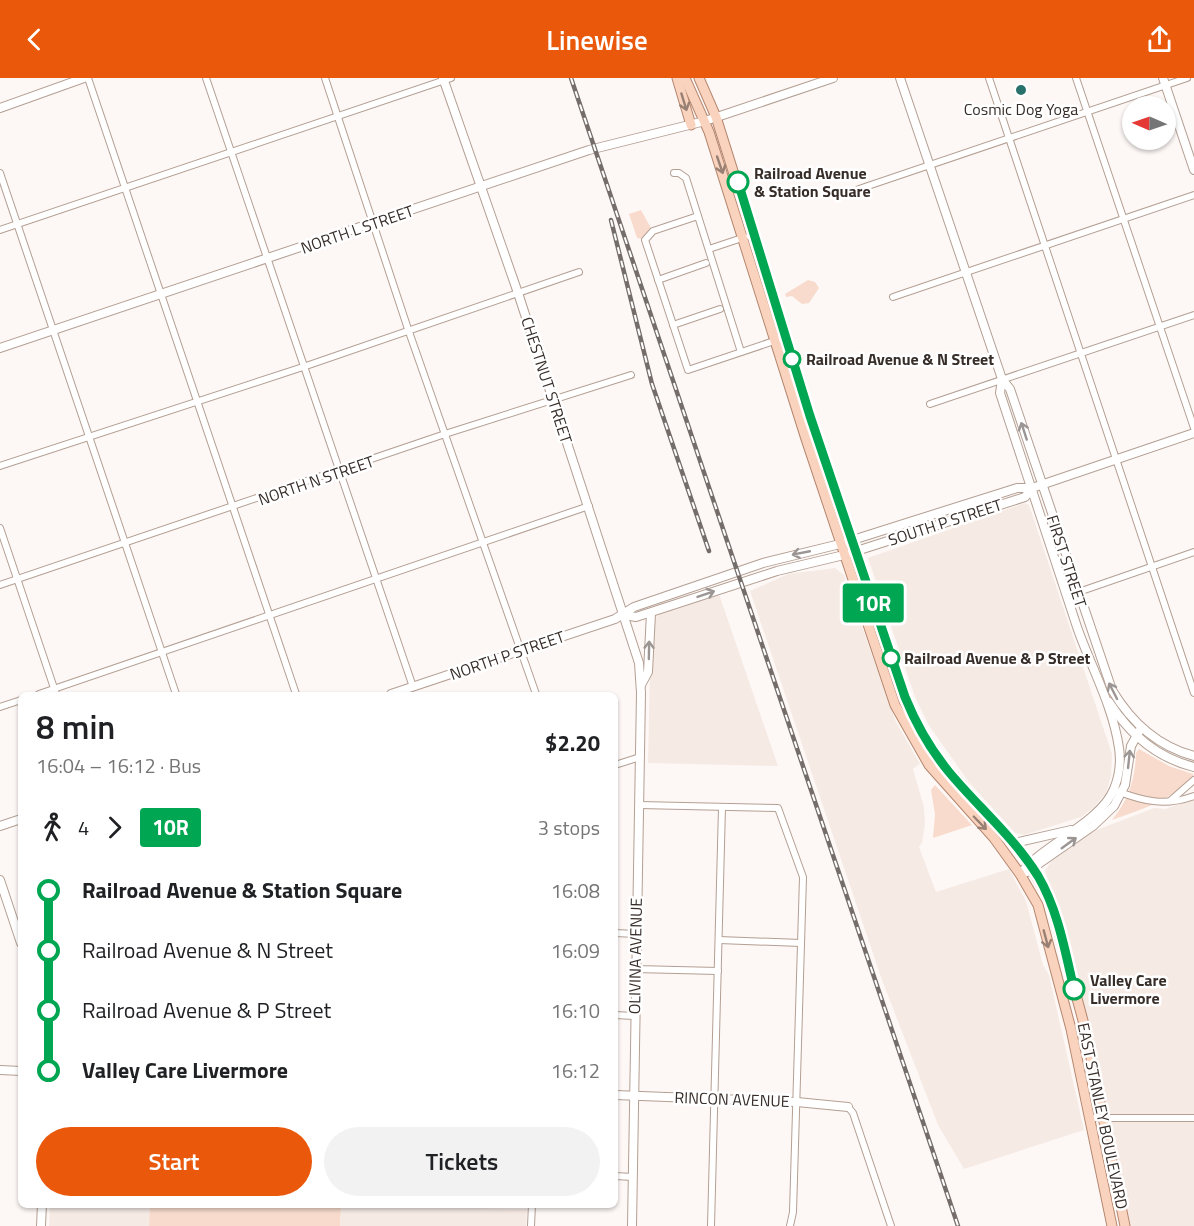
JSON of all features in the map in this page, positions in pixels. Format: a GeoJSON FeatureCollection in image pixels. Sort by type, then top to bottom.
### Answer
{"type":"FeatureCollection","features":[{"type":"Feature","properties":{"kind":"main road"},"geometry":{"type":"LineString","coordinates":[[677,78],[691,125]]}},
{"type":"Feature","properties":{"kind":"main road","name":"EAST STANLEY BOULEVARD"},"geometry":{"type":"LineString","coordinates":[[685,78],[705,121],[840,544],[890,691],[909,735],[936,776],[994,838],[1038,904],[1071,1029],[1112,1226]]}},
{"type":"Feature","properties":{"kind":"main road","name":"EAST STANLEY BOULEVARD"},"geometry":{"type":"LineString","coordinates":[[699,78],[716,117],[855,551],[905,697],[921,731],[949,771],[1014,843],[1031,866],[1051,902],[1085,1028],[1125,1226]]}},
{"type":"Feature","properties":{"kind":"street"},"geometry":{"type":"LineString","coordinates":[[0,108],[86,78],[235,507],[295,692]]}},
{"type":"Feature","properties":{"kind":"street"},"geometry":{"type":"LineString","coordinates":[[206,78],[230,153],[306,366],[413,687]]}},
{"type":"Feature","properties":{"kind":"street"},"geometry":{"type":"LineString","coordinates":[[325,78],[408,329],[535,692]]}},
{"type":"Feature","properties":{"kind":"street","name":"NORTH L STREET"},"geometry":{"type":"LineString","coordinates":[[0,348],[594,149],[705,121],[833,78]]}},
{"type":"Feature","properties":{"kind":"street","name":"FIRST STREET"},"geometry":{"type":"LineString","coordinates":[[900,78],[1002,380],[1010,389],[1112,690],[1139,732]]}},
{"type":"Feature","properties":{"kind":"street"},"geometry":{"type":"LineString","coordinates":[[989,78],[1151,567],[1191,673],[1194,693]]}},
{"type":"Feature","properties":{"kind":"street"},"geometry":{"type":"LineString","coordinates":[[1076,78],[1194,428]]}},
{"type":"Feature","properties":{"kind":"street"},"geometry":{"type":"LineString","coordinates":[[859,189],[1087,112],[1164,82],[1186,78]]}},
{"type":"Feature","properties":{"kind":"street"},"geometry":{"type":"LineString","coordinates":[[0,230],[446,79]]}},
{"type":"Feature","properties":{"kind":"street","name":"CHESTNUT STREET"},"geometry":{"type":"LineString","coordinates":[[446,79],[589,506],[639,663],[641,686]]}},
{"type":"Feature","properties":{"kind":"street"},"geometry":{"type":"LineString","coordinates":[[1164,82],[1194,170]]}},
{"type":"Feature","properties":{"kind":"street"},"geometry":{"type":"LineString","coordinates":[[0,173],[175,692]]}},
{"type":"Feature","properties":{"kind":"street"},"geometry":{"type":"LineString","coordinates":[[675,173],[686,178],[741,352]]}},
{"type":"Feature","properties":{"kind":"street"},"geometry":{"type":"LineString","coordinates":[[893,297],[1194,195]]}},
{"type":"Feature","properties":{"kind":"street"},"geometry":{"type":"LineString","coordinates":[[698,216],[653,231],[647,236],[646,244],[688,370],[786,337]]}},
{"type":"Feature","properties":{"kind":"street"},"geometry":{"type":"LineString","coordinates":[[709,249],[754,234]]}},
{"type":"Feature","properties":{"kind":"street"},"geometry":{"type":"LineString","coordinates":[[658,280],[706,264]]}},
{"type":"Feature","properties":{"kind":"street"},"geometry":{"type":"LineString","coordinates":[[0,466],[306,366],[579,272]]}},
{"type":"Feature","properties":{"kind":"street"},"geometry":{"type":"LineString","coordinates":[[673,324],[720,309]]}},
{"type":"Feature","properties":{"kind":"street"},"geometry":{"type":"LineString","coordinates":[[930,404],[1194,315]]}},
{"type":"Feature","properties":{"kind":"street","name":"NORTH N STREET"},"geometry":{"type":"LineString","coordinates":[[0,585],[340,472],[445,434],[631,375]]}},
{"type":"Feature","properties":{"kind":"street","name":"FIRST STREET"},"geometry":{"type":"LineString","coordinates":[[1002,380],[1000,393],[1067,596],[1104,694],[1119,755],[1118,791]]}},
{"type":"Feature","properties":{"kind":"street","name":"SOUTH P STREET"},"geometry":{"type":"LineString","coordinates":[[852,540],[1017,488],[1042,485],[1194,433]]}},
{"type":"Feature","properties":{"kind":"street","name":"SOUTH P STREET"},"geometry":{"type":"LineString","coordinates":[[855,551],[1025,496],[1032,488]]}},
{"type":"Feature","properties":{"kind":"street"},"geometry":{"type":"LineString","coordinates":[[0,528],[55,692],[162,652],[589,506]]}},
{"type":"Feature","properties":{"kind":"street","name":"NORTH P STREET"},"geometry":{"type":"LineString","coordinates":[[397,692],[624,615],[634,607],[763,563],[852,540]]}},
{"type":"Feature","properties":{"kind":"street","name":"NORTH P STREET"},"geometry":{"type":"LineString","coordinates":[[624,615],[636,617],[651,613],[777,571],[855,551]]}},
{"type":"Feature","properties":{"kind":"street"},"geometry":{"type":"LineString","coordinates":[[1067,596],[1194,552]]}},
{"type":"Feature","properties":{"kind":"street"},"geometry":{"type":"LineString","coordinates":[[641,686],[648,672],[651,613]]}},
{"type":"Feature","properties":{"kind":"street","name":"OLIVINA AVENUE"},"geometry":{"type":"LineString","coordinates":[[632,1226],[635,1095],[632,1089],[641,686]]}},
{"type":"Feature","properties":{"kind":"street","name":"FIRST STREET"},"geometry":{"type":"LineString","coordinates":[[1104,694],[1124,723],[1139,732]]}},
{"type":"Feature","properties":{"kind":"street"},"geometry":{"type":"LineString","coordinates":[[0,707],[18,701]]}},
{"type":"Feature","properties":{"kind":"street"},"geometry":{"type":"LineString","coordinates":[[1020,874],[1101,820],[1118,791],[1130,749],[1139,732]]}},
{"type":"Feature","properties":{"kind":"street"},"geometry":{"type":"LineString","coordinates":[[1139,732],[1194,756]]}},
{"type":"Feature","properties":{"kind":"street"},"geometry":{"type":"LineString","coordinates":[[1139,732],[1161,754],[1194,767]]}},
{"type":"Feature","properties":{"kind":"street"},"geometry":{"type":"LineString","coordinates":[[618,764],[640,757]]}},
{"type":"Feature","properties":{"kind":"street"},"geometry":{"type":"LineString","coordinates":[[1170,801],[1194,780]]}},
{"type":"Feature","properties":{"kind":"street"},"geometry":{"type":"LineString","coordinates":[[1031,866],[1071,830],[1101,809],[1118,791]]}},
{"type":"Feature","properties":{"kind":"street"},"geometry":{"type":"LineString","coordinates":[[1118,791],[1151,803],[1178,801],[1194,796]]}},
{"type":"Feature","properties":{"kind":"street"},"geometry":{"type":"LineString","coordinates":[[639,805],[778,808],[803,877],[793,1212],[790,1226]]}},
{"type":"Feature","properties":{"kind":"street"},"geometry":{"type":"LineString","coordinates":[[711,1226],[722,807]]}},
{"type":"Feature","properties":{"kind":"street"},"geometry":{"type":"LineString","coordinates":[[0,826],[18,820]]}},
{"type":"Feature","properties":{"kind":"street"},"geometry":{"type":"LineString","coordinates":[[1014,843],[1071,830]]}},
{"type":"Feature","properties":{"kind":"street"},"geometry":{"type":"LineString","coordinates":[[0,880],[18,934]]}},
{"type":"Feature","properties":{"kind":"street"},"geometry":{"type":"LineString","coordinates":[[618,933],[636,934]]}},
{"type":"Feature","properties":{"kind":"street"},"geometry":{"type":"LineString","coordinates":[[718,940],[801,943]]}},
{"type":"Feature","properties":{"kind":"street"},"geometry":{"type":"LineString","coordinates":[[635,969],[718,971]]}},
{"type":"Feature","properties":{"kind":"street"},"geometry":{"type":"LineString","coordinates":[[618,1015],[634,1016]]}},
{"type":"Feature","properties":{"kind":"street"},"geometry":{"type":"LineString","coordinates":[[0,1070],[18,1071]]}},
{"type":"Feature","properties":{"kind":"street","name":"RINCON AVENUE"},"geometry":{"type":"LineString","coordinates":[[618,1095],[797,1102],[848,1107]]}},
{"type":"Feature","properties":{"kind":"street"},"geometry":{"type":"LineString","coordinates":[[848,1107],[853,1113],[891,1226]]}},
{"type":"Feature","properties":{"kind":"street"},"geometry":{"type":"LineString","coordinates":[[1091,1118],[1194,1118]]}},
{"type":"Feature","properties":{"kind":"street"},"geometry":{"type":"LineString","coordinates":[[618,1176],[633,1177]]}},
{"type":"Feature","properties":{"kind":"street"},"geometry":{"type":"LineString","coordinates":[[41,1226],[42,1208]]}},
{"type":"Feature","properties":{"kind":"street"},"geometry":{"type":"LineString","coordinates":[[531,1226],[532,1208]]}},
{"type":"Feature","properties":{"kind":"shaded area"},"geometry":{"type":"Polygon","coordinates":[[[641,210],[651,228],[642,239],[637,238],[629,214],[641,210]]]}},
{"type":"Feature","properties":{"kind":"shaded area"},"geometry":{"type":"Polygon","coordinates":[[[808,280],[815,282],[819,288],[809,303],[802,304],[792,296],[786,297],[785,294],[808,280]]]}},
{"type":"Feature","properties":{"kind":"shaded area"},"geometry":{"type":"Polygon","coordinates":[[[1025,503],[1029,505],[1112,754],[1111,776],[1106,793],[1093,808],[1081,817],[1024,835],[1015,833],[968,781],[928,724],[915,697],[868,558],[1025,503]]]}},
{"type":"Feature","properties":{"kind":"shaded area"},"geometry":{"type":"Polygon","coordinates":[[[835,568],[844,575],[895,720],[920,764],[913,769],[924,807],[925,824],[922,843],[919,847],[936,892],[1009,869],[1026,901],[1043,965],[1049,975],[1084,1130],[964,1169],[938,1125],[882,980],[750,591],[788,574],[835,568]]]}},
{"type":"Feature","properties":{"kind":"shaded area"},"geometry":{"type":"Polygon","coordinates":[[[719,594],[778,766],[648,763],[651,621],[660,614],[719,594]]]}},
{"type":"Feature","properties":{"kind":"shaded area"},"geometry":{"type":"Polygon","coordinates":[[[1139,749],[1193,776],[1166,798],[1112,820],[1130,789],[1136,753],[1139,749]]]}},
{"type":"Feature","properties":{"kind":"shaded area"},"geometry":{"type":"Polygon","coordinates":[[[935,785],[972,825],[933,838],[935,814],[931,790],[935,785]]]}},
{"type":"Feature","properties":{"kind":"shaded area"},"geometry":{"type":"Polygon","coordinates":[[[1194,799],[1194,1226],[1129,1226],[1106,1102],[1070,944],[1045,871],[1053,859],[1094,831],[1154,808],[1165,809],[1194,799]]]}},
{"type":"Feature","properties":{"kind":"shaded area"},"geometry":{"type":"Polygon","coordinates":[[[50,1208],[150,1208],[149,1226],[49,1226],[50,1208]]]}},
{"type":"Feature","properties":{"kind":"shaded area"},"geometry":{"type":"Polygon","coordinates":[[[150,1208],[341,1208],[340,1226],[149,1226],[150,1208]]]}},
{"type":"Feature","properties":{"kind":"shaded area"},"geometry":{"type":"Polygon","coordinates":[[[341,1208],[527,1209],[526,1226],[340,1226],[341,1208]]]}},
{"type":"Feature","properties":{"kind":"railway"},"geometry":{"type":"LineString","coordinates":[[571,78],[958,1226]]}},
{"type":"Feature","properties":{"kind":"railway"},"geometry":{"type":"LineString","coordinates":[[611,220],[652,384],[709,551]]}},
{"type":"Feature","properties":{"kind":"bus line","name":"10R"},"geometry":{"type":"LineString","coordinates":[[738,182],[810,416],[912,715],[938,758],[960,785],[1003,829],[1039,878],[1051,902],[1074,989]]}},
{"type":"Feature","properties":{"kind":"place","name":"Cosmic Dog Yoga"},"geometry":{"type":"Point","coordinates":[1021,90]}},
{"type":"Feature","properties":{"kind":"place","name":"Railroad Avenue & Station Square"},"geometry":{"type":"Point","coordinates":[738,182]}},
{"type":"Feature","properties":{"kind":"place","name":"Railroad Avenue & N Street"},"geometry":{"type":"Point","coordinates":[792,359]}},
{"type":"Feature","properties":{"kind":"place","name":"Railroad Avenue & P Street"},"geometry":{"type":"Point","coordinates":[891,658]}},
{"type":"Feature","properties":{"kind":"place","name":"Valley Care Livermore"},"geometry":{"type":"Point","coordinates":[1074,989]}}]}
